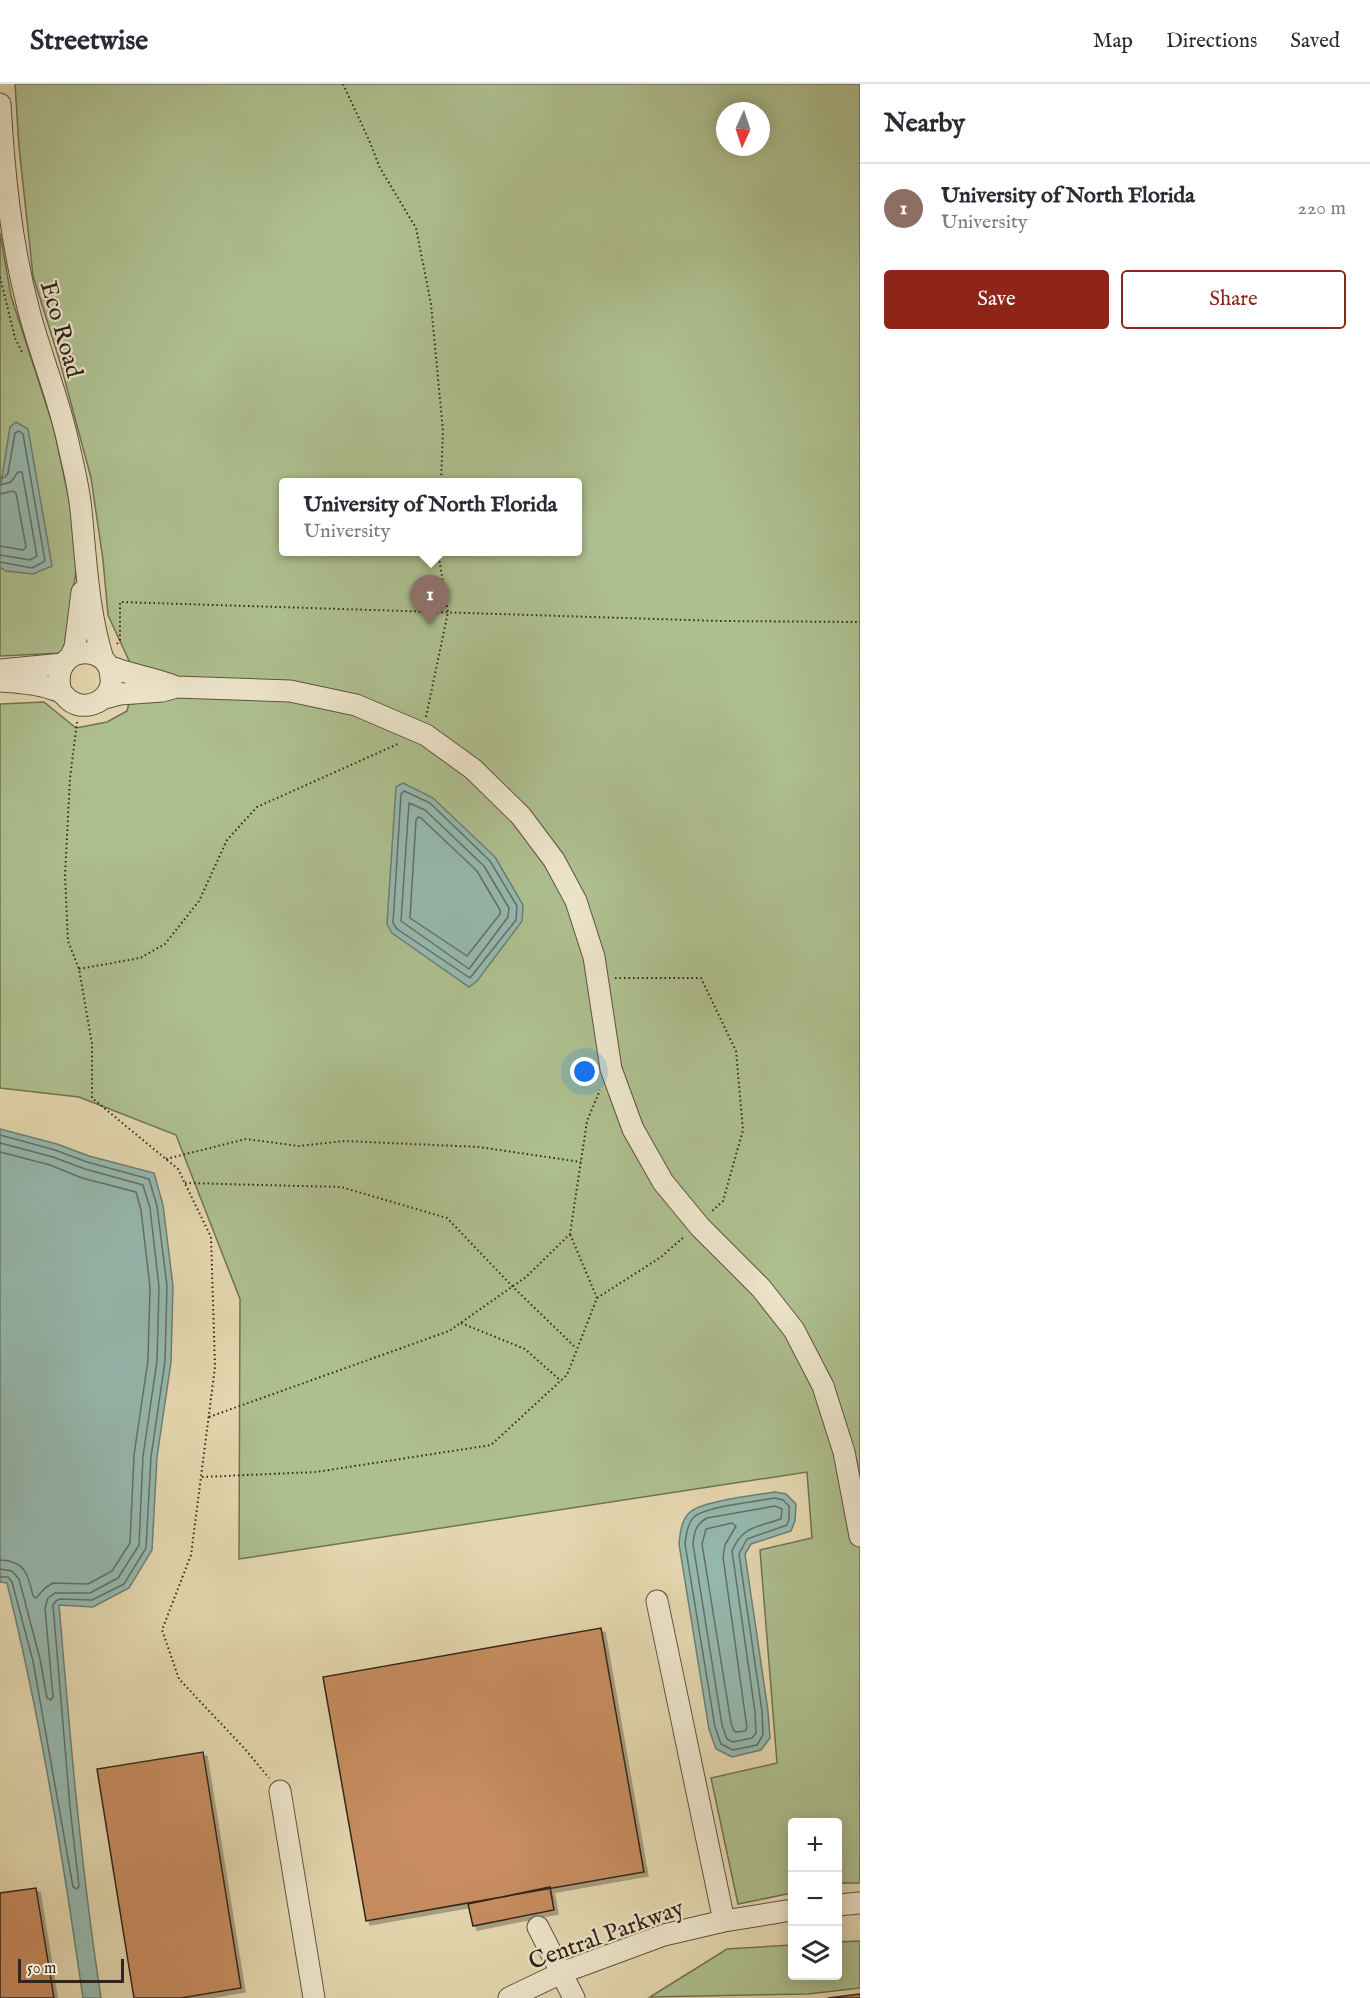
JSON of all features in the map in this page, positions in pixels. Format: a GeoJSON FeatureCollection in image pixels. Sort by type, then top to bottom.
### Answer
{"type":"FeatureCollection","features":[{"type":"Feature","properties":{"kind":"street","name":"Eco Road"},"geometry":{"type":"LineString","coordinates":[[0,104],[3,161],[13,240],[30,314],[69,445],[81,507],[85,567],[106,663]]}},
{"type":"Feature","properties":{"kind":"street","name":"Eco Road"},"geometry":{"type":"LineString","coordinates":[[67,660],[75,647],[85,567]]}},
{"type":"Feature","properties":{"kind":"street"},"geometry":{"type":"LineString","coordinates":[[0,670],[67,660],[86,652],[95,654],[120,671],[176,687]]}},
{"type":"Feature","properties":{"kind":"street"},"geometry":{"type":"LineString","coordinates":[[67,660],[59,672],[58,682],[61,692],[70,701],[86,706],[95,704],[108,692],[112,681],[106,663]]}},
{"type":"Feature","properties":{"kind":"street"},"geometry":{"type":"LineString","coordinates":[[0,681],[34,685],[61,692]]}},
{"type":"Feature","properties":{"kind":"street"},"geometry":{"type":"LineString","coordinates":[[102,699],[120,694],[162,691],[176,687],[290,691],[356,705],[422,734],[473,769],[521,816],[554,860],[576,901],[594,957],[611,1070],[633,1129],[663,1182],[698,1224],[761,1288],[794,1330],[823,1386],[844,1452],[860,1536]]}},
{"type":"Feature","properties":{"kind":"street"},"geometry":{"type":"LineString","coordinates":[[657,1601],[724,1921]]}},
{"type":"Feature","properties":{"kind":"street"},"geometry":{"type":"LineString","coordinates":[[280,1791],[314,1998]]}},
{"type":"Feature","properties":{"kind":"street"},"geometry":{"type":"LineString","coordinates":[[842,1905],[860,1903]]}},
{"type":"Feature","properties":{"kind":"street","name":"Central Parkway"},"geometry":{"type":"LineString","coordinates":[[509,1998],[561,1973],[664,1935],[724,1921],[788,1911]]}},
{"type":"Feature","properties":{"kind":"street"},"geometry":{"type":"LineString","coordinates":[[538,1926],[574,1998]]}},
{"type":"Feature","properties":{"kind":"path"},"geometry":{"type":"LineString","coordinates":[[343,84],[380,168],[416,228],[432,316],[442,431],[441,478]]}},
{"type":"Feature","properties":{"kind":"path"},"geometry":{"type":"LineString","coordinates":[[0,278],[15,338],[24,358]]}},
{"type":"Feature","properties":{"kind":"path"},"geometry":{"type":"LineString","coordinates":[[79,969],[140,958],[165,944],[199,901],[227,840],[257,807],[422,734],[448,612],[439,556]]}},
{"type":"Feature","properties":{"kind":"path"},"geometry":{"type":"LineString","coordinates":[[106,663],[120,640],[120,602],[720,621],[860,622]]}},
{"type":"Feature","properties":{"kind":"path"},"geometry":{"type":"LineString","coordinates":[[79,705],[70,778],[65,875],[68,941],[79,969],[92,1044],[92,1098],[178,1169],[211,1238],[215,1366],[209,1417],[191,1555],[162,1630],[179,1679],[245,1749],[280,1791]]}},
{"type":"Feature","properties":{"kind":"path"},"geometry":{"type":"LineString","coordinates":[[201,1477],[316,1472],[491,1445],[567,1375],[597,1298],[661,1257],[723,1201],[743,1130],[736,1051],[701,978],[597,978]]}},
{"type":"Feature","properties":{"kind":"path"},"geometry":{"type":"LineString","coordinates":[[597,1298],[570,1234],[587,1121],[599,1090],[616,1082]]}},
{"type":"Feature","properties":{"kind":"path"},"geometry":{"type":"LineString","coordinates":[[166,1159],[246,1138],[299,1146],[344,1141],[479,1147],[581,1162]]}},
{"type":"Feature","properties":{"kind":"path"},"geometry":{"type":"LineString","coordinates":[[185,1183],[341,1186],[447,1218],[512,1286],[577,1348]]}},
{"type":"Feature","properties":{"kind":"path"},"geometry":{"type":"LineString","coordinates":[[209,1417],[449,1330],[526,1276],[570,1234]]}},
{"type":"Feature","properties":{"kind":"path"},"geometry":{"type":"LineString","coordinates":[[460,1323],[525,1349],[561,1381]]}},
{"type":"Feature","properties":{"kind":"green space"},"geometry":{"type":"Polygon","coordinates":[[[15,84],[860,84],[860,1883],[842,1883],[842,1818],[788,1818],[788,1894],[738,1904],[711,1778],[777,1763],[760,1550],[812,1538],[807,1472],[239,1559],[240,1299],[176,1135],[79,1097],[0,1088],[0,704],[44,702],[76,728],[107,722],[127,711],[136,676],[108,615],[103,560],[91,478],[60,362],[33,276],[19,147],[15,84]]]}},
{"type":"Feature","properties":{"kind":"green space"},"geometry":{"type":"Polygon","coordinates":[[[0,233],[11,296],[54,429],[70,504],[77,565],[63,653],[0,656],[0,233]]]}},
{"type":"Feature","properties":{"kind":"green space"},"geometry":{"type":"Polygon","coordinates":[[[860,1941],[860,1988],[808,1994],[650,1997],[727,1949],[788,1945],[788,1980],[842,1980],[842,1942],[860,1941]]]}},
{"type":"Feature","properties":{"kind":"water"},"geometry":{"type":"Polygon","coordinates":[[[16,422],[28,429],[52,566],[33,574],[6,571],[0,567],[0,490],[10,427],[16,422]]]}},
{"type":"Feature","properties":{"kind":"water"},"geometry":{"type":"Polygon","coordinates":[[[403,783],[433,798],[495,857],[523,905],[522,921],[477,981],[469,987],[392,933],[387,924],[396,787],[403,783]]]}},
{"type":"Feature","properties":{"kind":"water"},"geometry":{"type":"Polygon","coordinates":[[[0,1129],[154,1173],[163,1205],[173,1286],[171,1362],[157,1457],[152,1550],[129,1588],[93,1607],[59,1605],[82,1851],[101,1998],[83,1998],[41,1738],[7,1583],[0,1582],[0,1129]]]}},
{"type":"Feature","properties":{"kind":"water"},"geometry":{"type":"Polygon","coordinates":[[[775,1492],[786,1494],[796,1504],[795,1521],[791,1531],[751,1544],[745,1554],[770,1738],[761,1750],[732,1757],[716,1749],[709,1729],[679,1544],[680,1532],[686,1516],[695,1509],[729,1499],[775,1492]]]}},
{"type":"Feature","properties":{"kind":"building"},"geometry":{"type":"Polygon","coordinates":[[[601,1628],[644,1872],[366,1921],[323,1677],[601,1628]]]}},
{"type":"Feature","properties":{"kind":"building"},"geometry":{"type":"Polygon","coordinates":[[[203,1752],[241,1988],[181,1998],[134,1998],[97,1769],[203,1752]]]}},
{"type":"Feature","properties":{"kind":"building"},"geometry":{"type":"Polygon","coordinates":[[[550,1887],[554,1910],[473,1926],[468,1904],[550,1887]]]}},
{"type":"Feature","properties":{"kind":"building"},"geometry":{"type":"Polygon","coordinates":[[[36,1888],[54,1998],[0,1998],[0,1893],[36,1888]]]}},
{"type":"Feature","properties":{"kind":"building"},"geometry":{"type":"Polygon","coordinates":[[[860,1994],[860,1998],[828,1998],[860,1994]]]}},
{"type":"Feature","properties":{"kind":"place","name":"University of North Florida"},"geometry":{"type":"Point","coordinates":[430,625]}}]}
